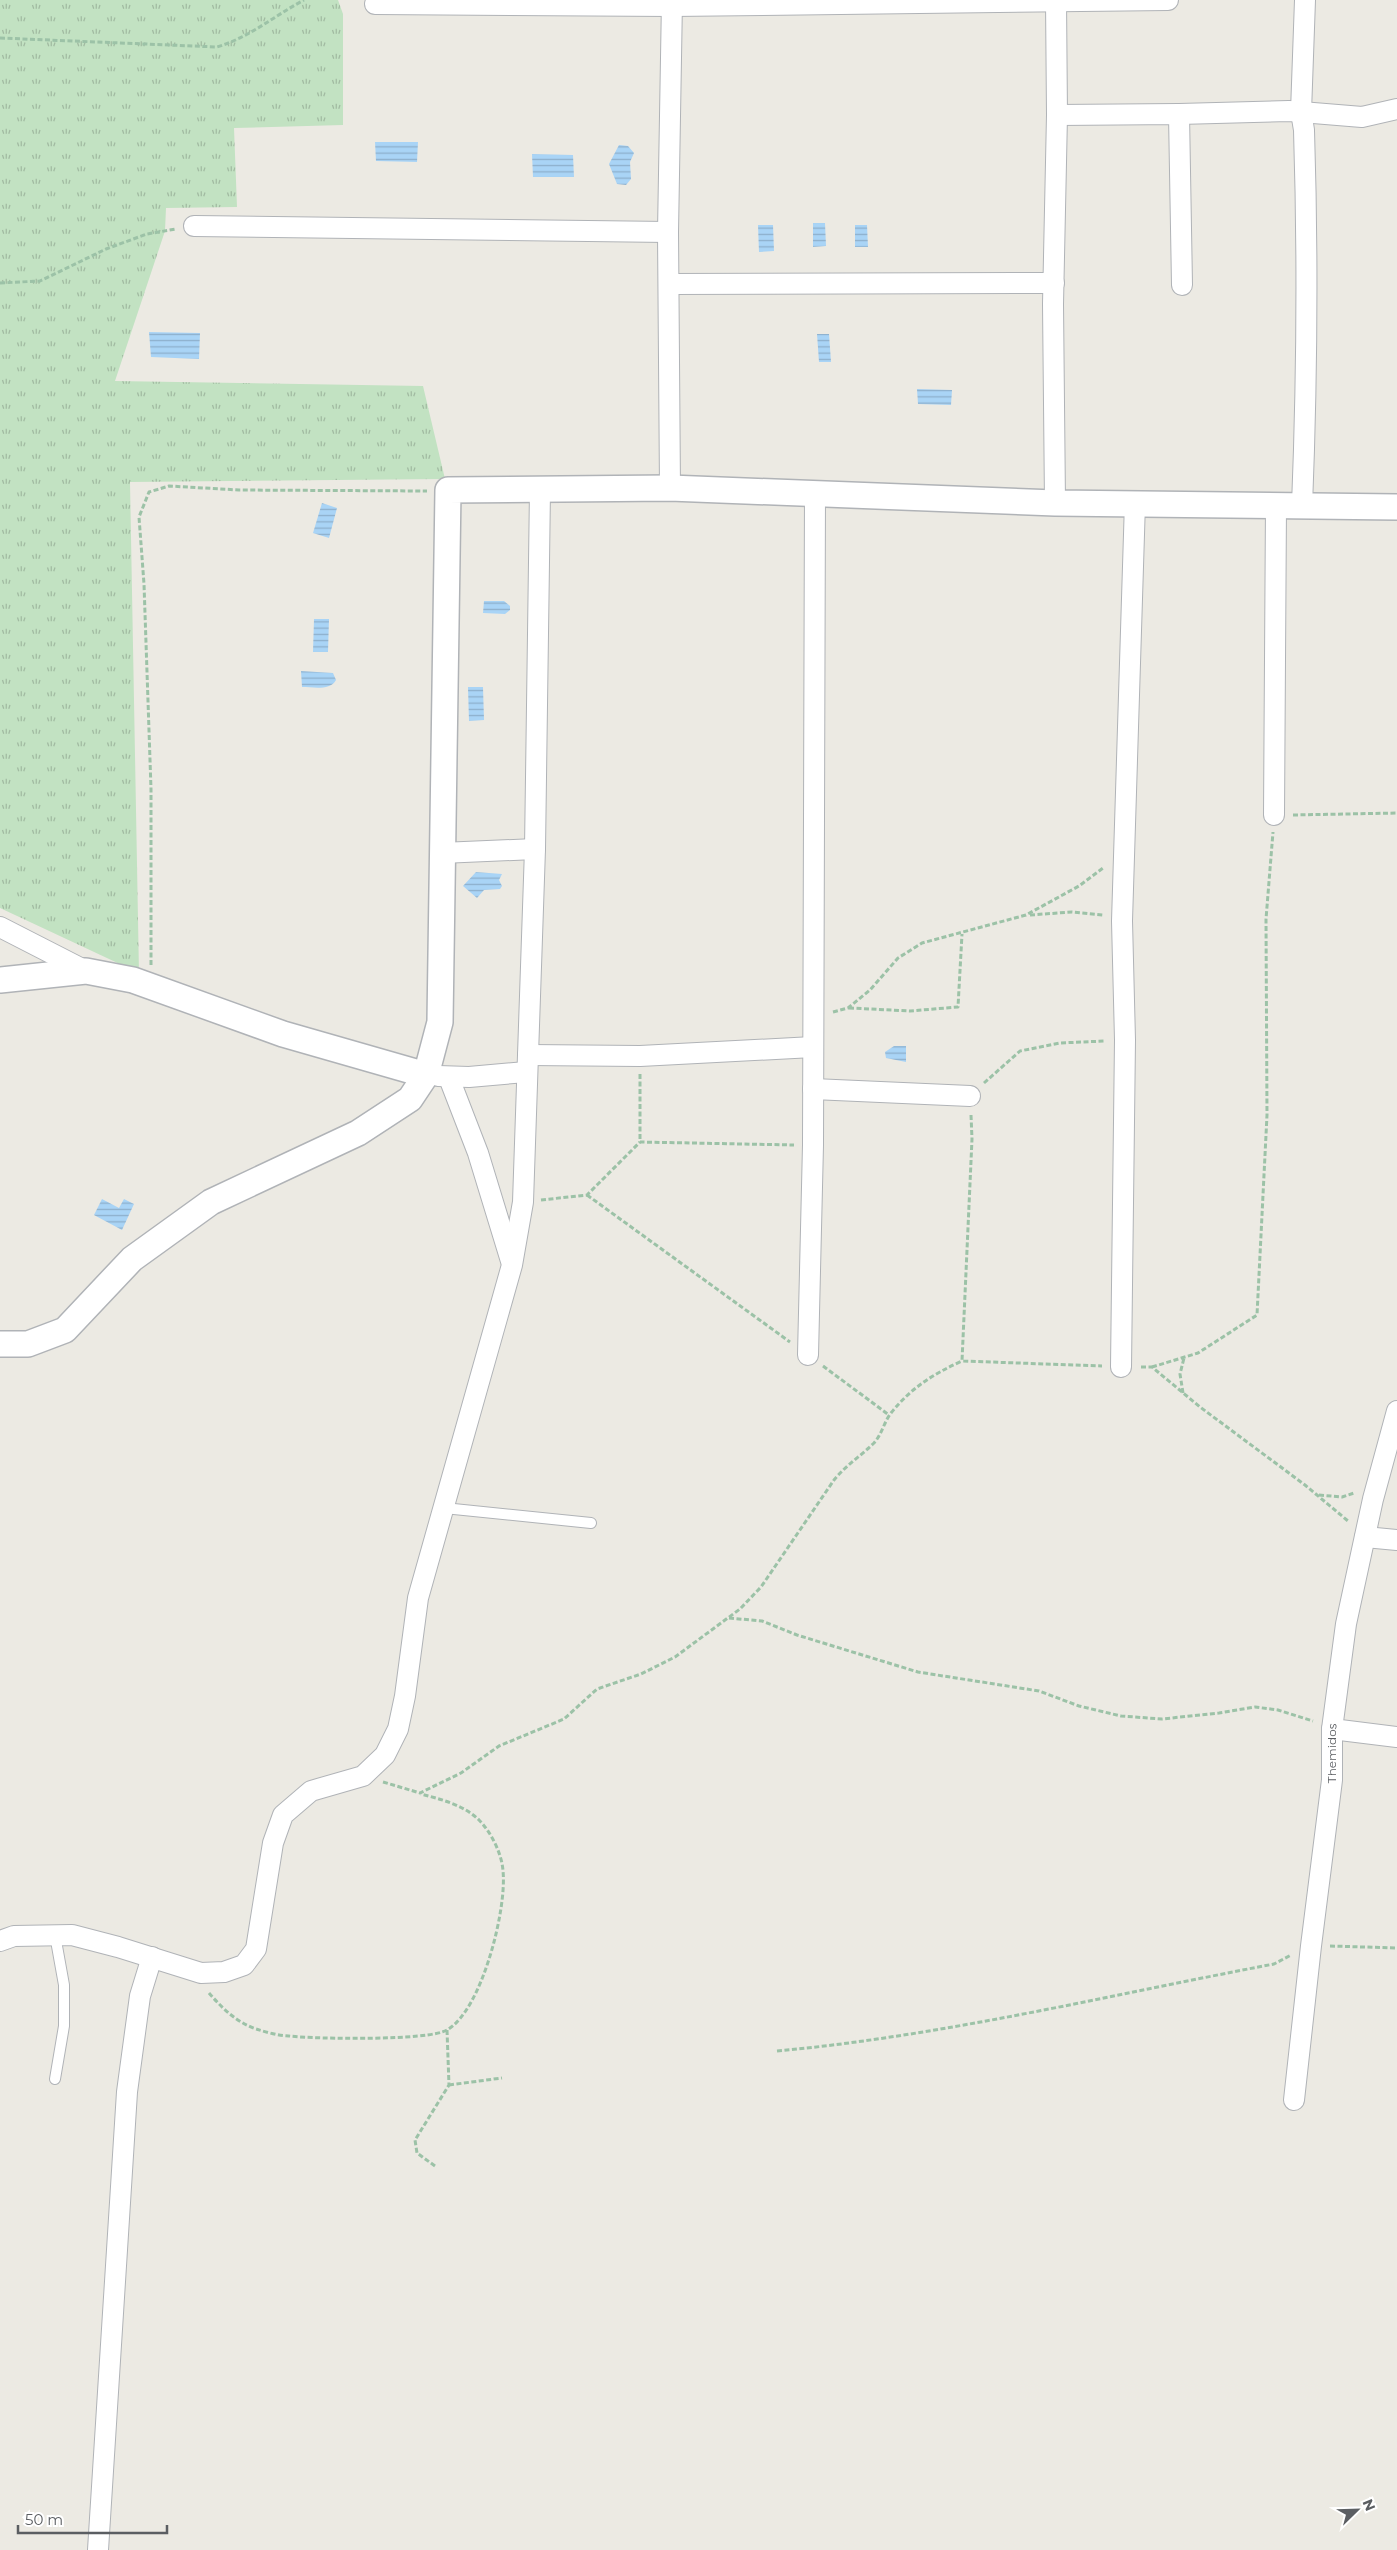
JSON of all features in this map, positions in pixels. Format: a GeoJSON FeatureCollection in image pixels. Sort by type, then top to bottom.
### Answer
{"type":"FeatureCollection","features":[{"type":"Feature","properties":{"kind":"street"},"geometry":{"type":"LineString","coordinates":[[375,4],[1168,0]]}},
{"type":"Feature","properties":{"kind":"street"},"geometry":{"type":"LineString","coordinates":[[1302,506],[1307,368],[1308,254],[1304,130],[1301,112],[1305,0]]}},
{"type":"Feature","properties":{"kind":"street"},"geometry":{"type":"LineString","coordinates":[[1055,503],[1056,1]]}},
{"type":"Feature","properties":{"kind":"street"},"geometry":{"type":"LineString","coordinates":[[670,488],[670,284],[668,232],[672,3]]}},
{"type":"Feature","properties":{"kind":"street"},"geometry":{"type":"LineString","coordinates":[[1057,115],[1301,112],[1362,117],[1397,109]]}},
{"type":"Feature","properties":{"kind":"street"},"geometry":{"type":"LineString","coordinates":[[1179,114],[1182,285]]}},
{"type":"Feature","properties":{"kind":"street"},"geometry":{"type":"LineString","coordinates":[[194,226],[668,232]]}},
{"type":"Feature","properties":{"kind":"street"},"geometry":{"type":"LineString","coordinates":[[670,284],[1054,283]]}},
{"type":"Feature","properties":{"kind":"street"},"geometry":{"type":"LineString","coordinates":[[512,1265],[478,1153],[437,1076],[440,1022],[448,490],[670,488],[815,492],[1055,503],[1134,502],[1397,506]]}},
{"type":"Feature","properties":{"kind":"street"},"geometry":{"type":"LineString","coordinates":[[0,1941],[14,1936],[55,1934],[94,1940],[201,1973],[224,1972],[244,1965],[256,1949],[273,1843],[283,1815],[311,1791],[363,1776],[385,1755],[398,1729],[405,1696],[418,1598],[512,1265],[523,1202],[535,849],[540,490]]}},
{"type":"Feature","properties":{"kind":"street"},"geometry":{"type":"LineString","coordinates":[[808,1355],[813,1145],[815,492]]}},
{"type":"Feature","properties":{"kind":"street"},"geometry":{"type":"LineString","coordinates":[[1121,1367],[1125,1040],[1122,921],[1134,502]]}},
{"type":"Feature","properties":{"kind":"street"},"geometry":{"type":"LineString","coordinates":[[1274,815],[1276,505]]}},
{"type":"Feature","properties":{"kind":"street"},"geometry":{"type":"LineString","coordinates":[[442,852],[535,849]]}},
{"type":"Feature","properties":{"kind":"street"},"geometry":{"type":"LineString","coordinates":[[0,927],[86,971],[133,980],[284,1034],[437,1076],[527,1063],[813,1047]]}},
{"type":"Feature","properties":{"kind":"street"},"geometry":{"type":"LineString","coordinates":[[0,980],[86,971]]}},
{"type":"Feature","properties":{"kind":"street"},"geometry":{"type":"LineString","coordinates":[[0,1344],[28,1344],[65,1330],[132,1259],[211,1202],[358,1133],[410,1099],[437,1076]]}},
{"type":"Feature","properties":{"kind":"street"},"geometry":{"type":"LineString","coordinates":[[813,1089],[970,1096]]}},
{"type":"Feature","properties":{"kind":"street","name":"Themidos"},"geometry":{"type":"LineString","coordinates":[[1294,2100],[1332,1780],[1332,1728],[1346,1624],[1365,1537],[1396,1418]]}},
{"type":"Feature","properties":{"kind":"street"},"geometry":{"type":"LineString","coordinates":[[1365,1537],[1397,1540]]}},
{"type":"Feature","properties":{"kind":"street"},"geometry":{"type":"LineString","coordinates":[[1332,1728],[1397,1736]]}},
{"type":"Feature","properties":{"kind":"street"},"geometry":{"type":"LineString","coordinates":[[98,2550],[127,2092],[140,1996],[152,1957]]}},
{"type":"Feature","properties":{"kind":"lane"},"geometry":{"type":"LineString","coordinates":[[444,1508],[592,1523]]}},
{"type":"Feature","properties":{"kind":"lane"},"geometry":{"type":"LineString","coordinates":[[55,1934],[64,1985],[64,2026],[55,2079]]}},
{"type":"Feature","properties":{"kind":"path"},"geometry":{"type":"LineString","coordinates":[[0,38],[217,47],[234,42],[260,29],[304,0]]}},
{"type":"Feature","properties":{"kind":"path"},"geometry":{"type":"LineString","coordinates":[[0,283],[40,281],[106,249],[148,234],[194,226]]}},
{"type":"Feature","properties":{"kind":"path"},"geometry":{"type":"LineString","coordinates":[[151,988],[151,789],[144,584],[139,517],[150,492],[169,486],[238,490],[351,492],[448,490]]}},
{"type":"Feature","properties":{"kind":"path"},"geometry":{"type":"LineString","coordinates":[[420,1793],[461,1772],[499,1746],[564,1718],[597,1689],[640,1674],[675,1657],[740,1609],[761,1587],[834,1480],[848,1464],[874,1443],[885,1427],[889,1415],[916,1385],[962,1361],[1152,1367],[1198,1353],[1257,1315],[1267,1115],[1266,919],[1274,815],[1397,813]]}},
{"type":"Feature","properties":{"kind":"path"},"geometry":{"type":"LineString","coordinates":[[848,1008],[870,990],[898,958],[922,943],[962,934],[1026,915],[1079,886],[1124,852]]}},
{"type":"Feature","properties":{"kind":"path"},"geometry":{"type":"LineString","coordinates":[[1026,915],[1072,912],[1105,915],[1122,921]]}},
{"type":"Feature","properties":{"kind":"path"},"geometry":{"type":"LineString","coordinates":[[812,1017],[848,1008],[910,1011],[958,1007],[962,934]]}},
{"type":"Feature","properties":{"kind":"path"},"geometry":{"type":"LineString","coordinates":[[962,1361],[972,1139],[970,1096],[1020,1051],[1060,1043],[1125,1040]]}},
{"type":"Feature","properties":{"kind":"path"},"geometry":{"type":"LineString","coordinates":[[640,1056],[640,1142]]}},
{"type":"Feature","properties":{"kind":"path"},"geometry":{"type":"LineString","coordinates":[[523,1202],[586,1195],[640,1142],[813,1145]]}},
{"type":"Feature","properties":{"kind":"path"},"geometry":{"type":"LineString","coordinates":[[586,1195],[889,1415]]}},
{"type":"Feature","properties":{"kind":"path"},"geometry":{"type":"LineString","coordinates":[[1183,1394],[1180,1374],[1184,1357]]}},
{"type":"Feature","properties":{"kind":"path"},"geometry":{"type":"LineString","coordinates":[[1152,1367],[1183,1394],[1318,1495],[1365,1537]]}},
{"type":"Feature","properties":{"kind":"path"},"geometry":{"type":"LineString","coordinates":[[1318,1495],[1342,1497],[1360,1492],[1381,1475]]}},
{"type":"Feature","properties":{"kind":"path"},"geometry":{"type":"LineString","coordinates":[[728,1618],[762,1621],[797,1635],[918,1672],[1039,1691],[1079,1706],[1121,1716],[1162,1719],[1255,1707],[1278,1710],[1332,1728]]}},
{"type":"Feature","properties":{"kind":"path"},"geometry":{"type":"LineString","coordinates":[[186,1968],[228,2014],[255,2028],[287,2036],[346,2038],[429,2034],[446,2030],[464,2016],[488,1963],[503,1902],[503,1870],[494,1842],[479,1820],[452,1803],[363,1776]]}},
{"type":"Feature","properties":{"kind":"path"},"geometry":{"type":"LineString","coordinates":[[776,2051],[831,2046],[976,2022],[1265,1966],[1274,1964],[1311,1946],[1397,1948]]}},
{"type":"Feature","properties":{"kind":"path"},"geometry":{"type":"LineString","coordinates":[[435,2166],[417,2153],[415,2140],[448,2084],[446,2030]]}},
{"type":"Feature","properties":{"kind":"path"},"geometry":{"type":"LineString","coordinates":[[448,2084],[502,2078]]}},
{"type":"Feature","properties":{"kind":"green space"},"geometry":{"type":"Polygon","coordinates":[[[0,0],[338,0],[343,14],[343,125],[234,128],[237,207],[166,208],[165,231],[115,381],[423,386],[445,479],[130,482],[139,973],[0,908],[0,0]]]}},
{"type":"Feature","properties":{"kind":"water"},"geometry":{"type":"Polygon","coordinates":[[[375,142],[418,142],[417,162],[376,161],[375,142]]]}},
{"type":"Feature","properties":{"kind":"water"},"geometry":{"type":"Polygon","coordinates":[[[619,145],[628,146],[634,153],[630,162],[631,179],[626,185],[617,184],[609,164],[619,145]]]}},
{"type":"Feature","properties":{"kind":"water"},"geometry":{"type":"Polygon","coordinates":[[[532,154],[573,155],[574,177],[533,177],[532,154]]]}},
{"type":"Feature","properties":{"kind":"water"},"geometry":{"type":"Polygon","coordinates":[[[813,223],[825,223],[826,246],[813,247],[813,223]]]}},
{"type":"Feature","properties":{"kind":"water"},"geometry":{"type":"Polygon","coordinates":[[[758,225],[773,225],[774,251],[759,252],[758,225]]]}},
{"type":"Feature","properties":{"kind":"water"},"geometry":{"type":"Polygon","coordinates":[[[855,225],[867,225],[868,247],[855,247],[855,225]]]}},
{"type":"Feature","properties":{"kind":"water"},"geometry":{"type":"Polygon","coordinates":[[[149,332],[200,333],[199,359],[151,357],[149,332]]]}},
{"type":"Feature","properties":{"kind":"water"},"geometry":{"type":"Polygon","coordinates":[[[817,334],[829,334],[831,362],[819,362],[817,334]]]}},
{"type":"Feature","properties":{"kind":"water"},"geometry":{"type":"Polygon","coordinates":[[[917,389],[952,390],[951,405],[918,404],[917,389]]]}},
{"type":"Feature","properties":{"kind":"water"},"geometry":{"type":"Polygon","coordinates":[[[322,503],[337,508],[329,538],[313,533],[322,503]]]}},
{"type":"Feature","properties":{"kind":"water"},"geometry":{"type":"Polygon","coordinates":[[[484,601],[504,601],[510,606],[510,610],[505,614],[483,613],[484,601]]]}},
{"type":"Feature","properties":{"kind":"water"},"geometry":{"type":"Polygon","coordinates":[[[314,619],[329,619],[328,652],[313,652],[314,619]]]}},
{"type":"Feature","properties":{"kind":"water"},"geometry":{"type":"Polygon","coordinates":[[[301,671],[333,673],[336,680],[326,687],[302,687],[301,671]]]}},
{"type":"Feature","properties":{"kind":"water"},"geometry":{"type":"Polygon","coordinates":[[[468,687],[483,687],[484,720],[469,721],[468,687]]]}},
{"type":"Feature","properties":{"kind":"water"},"geometry":{"type":"Polygon","coordinates":[[[476,872],[502,874],[499,880],[502,886],[500,889],[484,890],[477,898],[463,886],[476,872]]]}},
{"type":"Feature","properties":{"kind":"water"},"geometry":{"type":"Polygon","coordinates":[[[894,1046],[906,1046],[906,1062],[886,1058],[885,1052],[894,1046]]]}},
{"type":"Feature","properties":{"kind":"water"},"geometry":{"type":"Polygon","coordinates":[[[102,1199],[119,1208],[124,1199],[134,1204],[122,1230],[94,1215],[102,1199]]]}}]}
